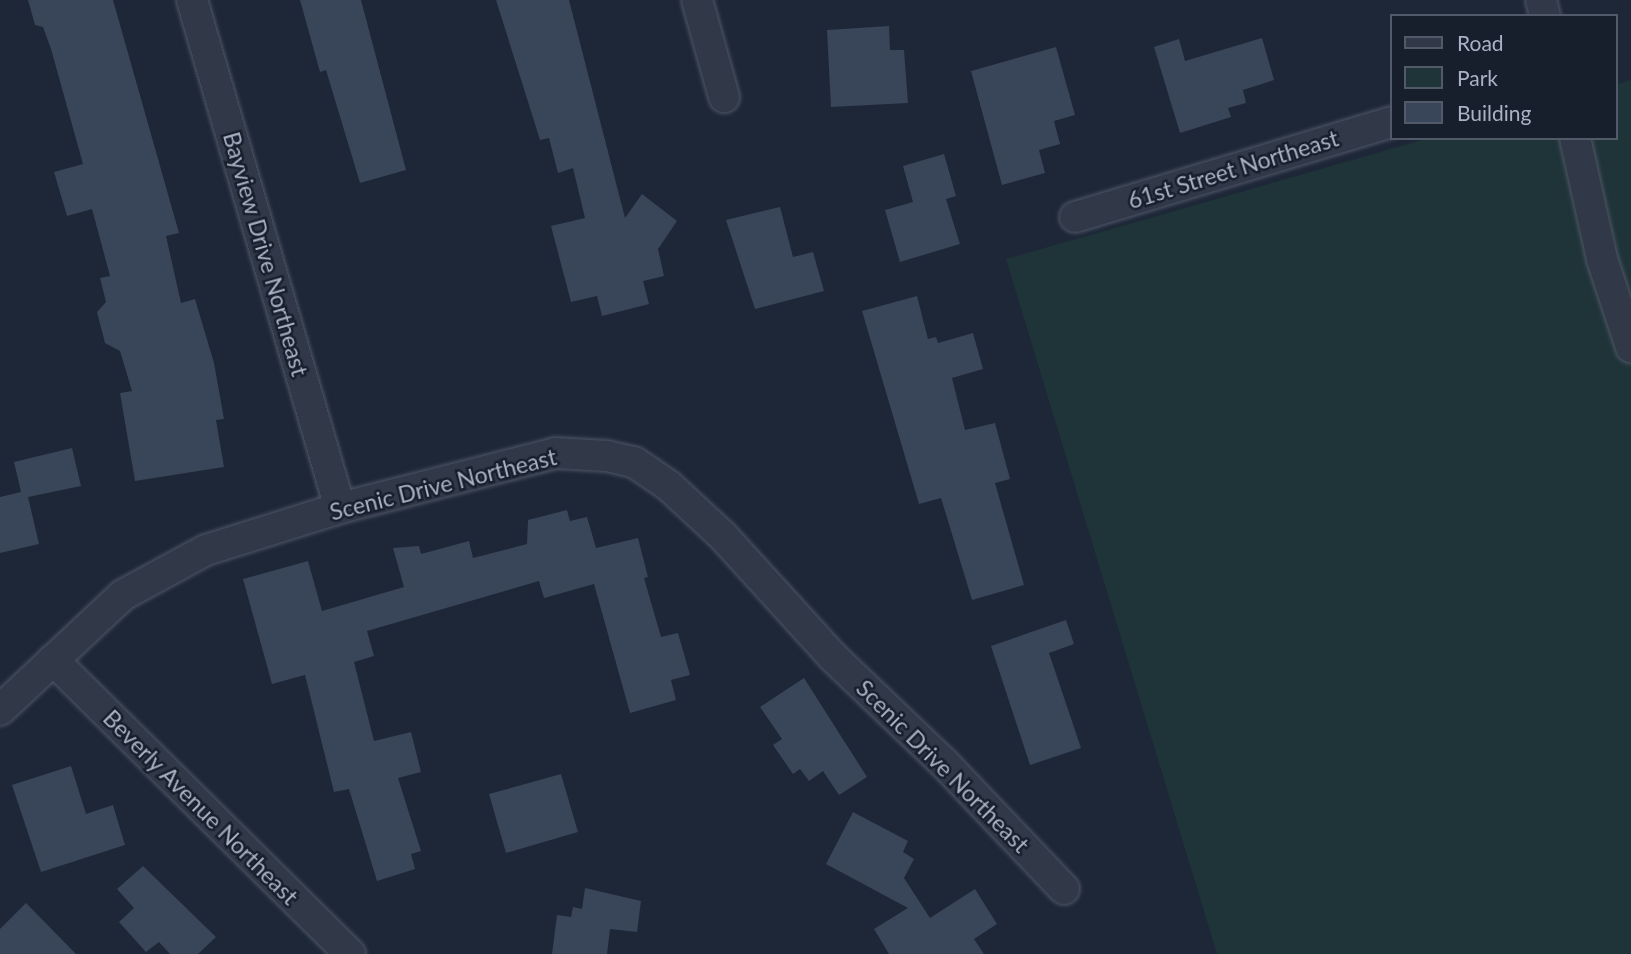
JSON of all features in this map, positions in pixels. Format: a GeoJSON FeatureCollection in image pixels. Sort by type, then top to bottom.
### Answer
{"type":"FeatureCollection","features":[{"type":"Feature","properties":{"kind":"street","name":"Bayview Drive Northeast"},"geometry":{"type":"LineString","coordinates":[[192,0],[340,508]]}},
{"type":"Feature","properties":{"kind":"street"},"geometry":{"type":"LineString","coordinates":[[697,0],[724,97]]}},
{"type":"Feature","properties":{"kind":"street","name":"61st Street Northeast"},"geometry":{"type":"LineString","coordinates":[[1075,216],[1390,122]]}},
{"type":"Feature","properties":{"kind":"street"},"geometry":{"type":"LineString","coordinates":[[1575,140],[1602,259],[1631,347]]}},
{"type":"Feature","properties":{"kind":"street","name":"Scenic Drive Northeast"},"geometry":{"type":"LineString","coordinates":[[0,710],[123,595],[182,560],[340,508],[555,453],[579,452],[634,462],[669,486],[722,535],[833,657],[944,763],[1065,889]]}},
{"type":"Feature","properties":{"kind":"street","name":"Beverly Avenue Northeast"},"geometry":{"type":"LineString","coordinates":[[53,660],[350,954]]}},
{"type":"Feature","properties":{"kind":"green space"},"geometry":{"type":"Polygon","coordinates":[[[1631,80],[1631,954],[1217,954],[1006,259],[1422,140],[1617,140],[1617,84],[1631,80]]]}},
{"type":"Feature","properties":{"kind":"building"},"geometry":{"type":"Polygon","coordinates":[[[28,0],[113,0],[179,233],[166,236],[181,303],[195,299],[214,363],[224,419],[216,420],[224,467],[135,481],[120,393],[132,391],[120,351],[105,343],[97,312],[106,302],[100,278],[110,276],[92,209],[67,216],[54,172],[83,164],[51,49],[43,27],[35,25],[28,0]]]}},
{"type":"Feature","properties":{"kind":"building"},"geometry":{"type":"Polygon","coordinates":[[[300,0],[361,0],[406,170],[360,183],[326,70],[320,72],[300,0]]]}},
{"type":"Feature","properties":{"kind":"building"},"geometry":{"type":"Polygon","coordinates":[[[496,0],[569,0],[625,218],[642,194],[677,221],[658,249],[664,276],[643,281],[649,304],[602,316],[597,296],[571,302],[551,226],[585,218],[573,168],[558,173],[549,138],[540,140],[496,0]]]}},
{"type":"Feature","properties":{"kind":"building"},"geometry":{"type":"Polygon","coordinates":[[[889,26],[890,50],[904,50],[908,103],[831,107],[827,30],[889,26]]]}},
{"type":"Feature","properties":{"kind":"building"},"geometry":{"type":"Polygon","coordinates":[[[1262,38],[1274,80],[1243,90],[1246,103],[1228,108],[1231,117],[1180,133],[1154,47],[1179,39],[1185,61],[1262,38]]]}},
{"type":"Feature","properties":{"kind":"building"},"geometry":{"type":"Polygon","coordinates":[[[1056,47],[1075,115],[1054,121],[1060,144],[1039,150],[1045,173],[1002,185],[971,71],[1056,47]]]}},
{"type":"Feature","properties":{"kind":"building"},"geometry":{"type":"Polygon","coordinates":[[[944,154],[956,196],[946,199],[960,244],[900,262],[885,210],[913,202],[903,166],[944,154]]]}},
{"type":"Feature","properties":{"kind":"building"},"geometry":{"type":"Polygon","coordinates":[[[780,207],[793,257],[813,252],[824,291],[755,309],[726,220],[780,207]]]}},
{"type":"Feature","properties":{"kind":"building"},"geometry":{"type":"Polygon","coordinates":[[[917,296],[928,339],[936,337],[938,343],[973,333],[983,369],[952,378],[965,430],[995,423],[1010,479],[995,483],[1024,585],[972,600],[941,498],[919,504],[862,311],[917,296]]]}},
{"type":"Feature","properties":{"kind":"building"},"geometry":{"type":"Polygon","coordinates":[[[72,448],[81,486],[28,497],[39,544],[0,553],[0,497],[21,492],[14,462],[72,448]]]}},
{"type":"Feature","properties":{"kind":"building"},"geometry":{"type":"Polygon","coordinates":[[[567,510],[570,521],[587,517],[596,548],[638,538],[648,577],[644,578],[661,637],[678,633],[690,675],[671,680],[676,700],[630,713],[594,584],[544,598],[539,581],[367,631],[374,656],[354,662],[374,741],[411,732],[421,772],[398,778],[421,851],[411,854],[415,869],[377,881],[349,789],[334,792],[305,675],[272,684],[243,579],[308,561],[322,611],[404,587],[393,548],[419,546],[421,554],[469,541],[473,558],[527,544],[528,520],[567,510]]]}},
{"type":"Feature","properties":{"kind":"building"},"geometry":{"type":"Polygon","coordinates":[[[1066,620],[1074,644],[1049,653],[1081,748],[1030,765],[991,646],[1066,620]]]}},
{"type":"Feature","properties":{"kind":"building"},"geometry":{"type":"Polygon","coordinates":[[[804,678],[867,777],[839,795],[823,771],[809,781],[800,769],[793,774],[773,745],[782,739],[760,707],[804,678]]]}},
{"type":"Feature","properties":{"kind":"building"},"geometry":{"type":"Polygon","coordinates":[[[71,766],[86,814],[113,805],[125,845],[41,872],[12,785],[71,766]]]}},
{"type":"Feature","properties":{"kind":"building"},"geometry":{"type":"Polygon","coordinates":[[[561,774],[578,832],[506,853],[489,794],[561,774]]]}},
{"type":"Feature","properties":{"kind":"building"},"geometry":{"type":"Polygon","coordinates":[[[853,812],[908,841],[903,852],[914,859],[904,878],[930,918],[975,889],[997,924],[974,939],[984,954],[889,954],[874,929],[908,908],[826,864],[853,812]]]}},
{"type":"Feature","properties":{"kind":"building"},"geometry":{"type":"Polygon","coordinates":[[[143,866],[216,937],[198,954],[170,954],[159,942],[146,952],[119,922],[134,908],[117,889],[143,866]]]}},
{"type":"Feature","properties":{"kind":"building"},"geometry":{"type":"Polygon","coordinates":[[[585,888],[641,901],[637,932],[610,929],[607,954],[552,954],[557,915],[571,917],[573,907],[582,909],[585,888]]]}},
{"type":"Feature","properties":{"kind":"building"},"geometry":{"type":"Polygon","coordinates":[[[26,903],[76,954],[0,954],[0,929],[26,903]]]}}]}
